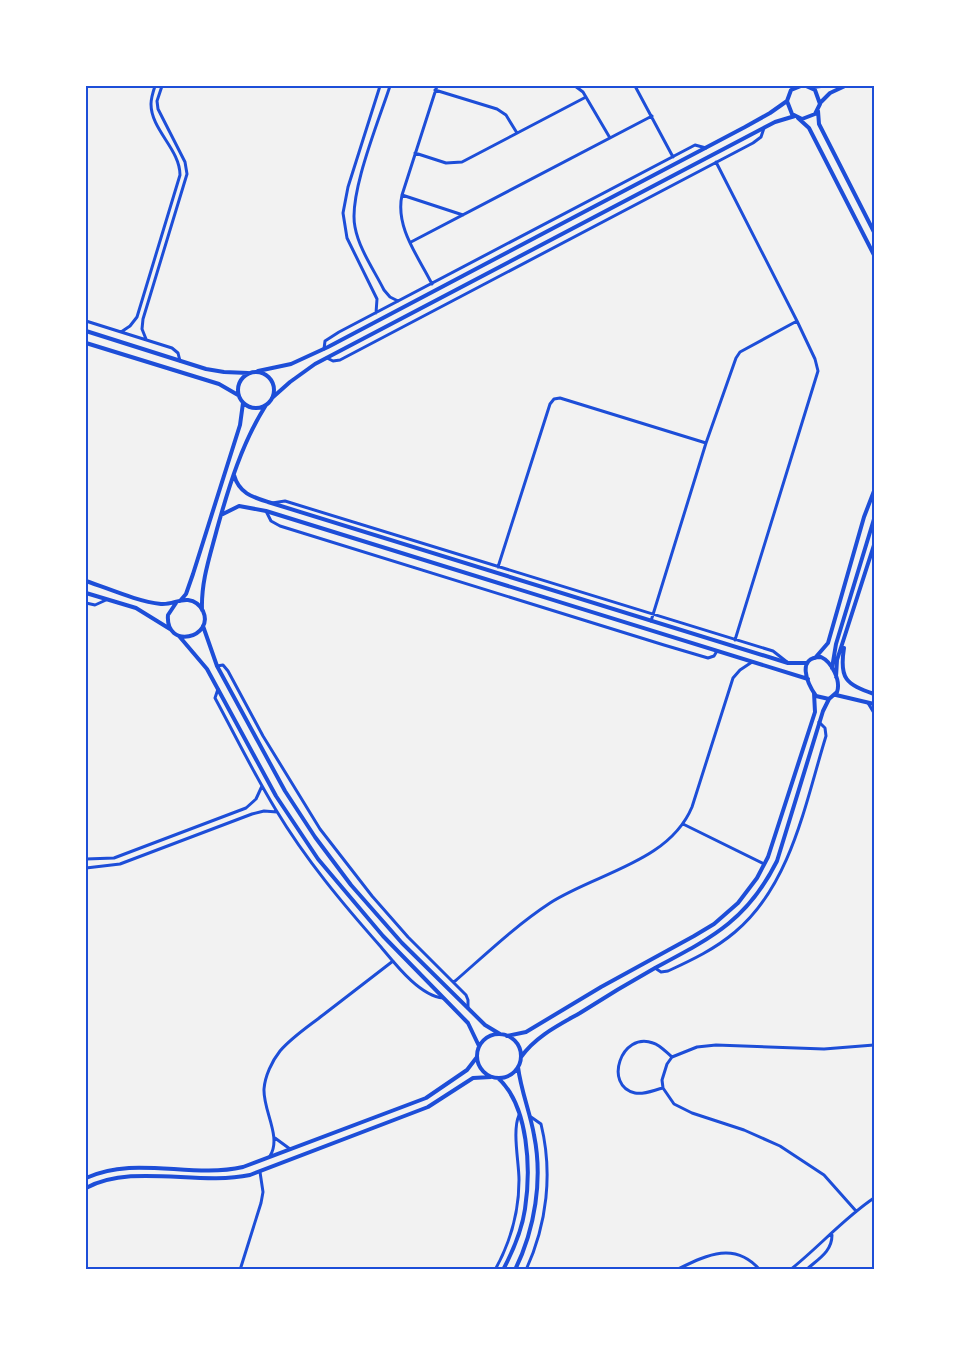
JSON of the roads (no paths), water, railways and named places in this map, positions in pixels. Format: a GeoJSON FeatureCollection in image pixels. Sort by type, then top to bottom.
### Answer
{"type":"FeatureCollection","features":[{"type":"Feature","properties":{"kind":"street"},"geometry":{"type":"LineString","coordinates":[[121,332],[137,317],[180,175],[177,160],[154,117],[151,106],[155,86]]}},
{"type":"Feature","properties":{"kind":"street"},"geometry":{"type":"LineString","coordinates":[[146,339],[142,324],[187,174],[185,162],[157,105],[162,86]]}},
{"type":"Feature","properties":{"kind":"street"},"geometry":{"type":"LineString","coordinates":[[390,86],[357,190],[353,219],[358,239],[384,290],[398,301]]}},
{"type":"Feature","properties":{"kind":"street"},"geometry":{"type":"LineString","coordinates":[[575,86],[586,97],[610,138]]}},
{"type":"Feature","properties":{"kind":"street"},"geometry":{"type":"LineString","coordinates":[[635,86],[674,157]]}},
{"type":"Feature","properties":{"kind":"street"},"geometry":{"type":"LineString","coordinates":[[787,86],[789,110],[809,128],[874,255]]}},
{"type":"Feature","properties":{"kind":"street"},"geometry":{"type":"LineString","coordinates":[[789,93],[801,86]]}},
{"type":"Feature","properties":{"kind":"street"},"geometry":{"type":"LineString","coordinates":[[809,86],[821,86]]}},
{"type":"Feature","properties":{"kind":"street"},"geometry":{"type":"LineString","coordinates":[[809,86],[818,94],[820,104]]}},
{"type":"Feature","properties":{"kind":"street"},"geometry":{"type":"LineString","coordinates":[[860,86],[847,86],[830,93],[820,104],[819,124],[874,232]]}},
{"type":"Feature","properties":{"kind":"street"},"geometry":{"type":"LineString","coordinates":[[376,313],[377,299],[347,238],[343,213],[348,187],[380,87],[388,91]]}},
{"type":"Feature","properties":{"kind":"street"},"geometry":{"type":"LineString","coordinates":[[432,284],[401,220],[400,204],[436,88],[497,109],[506,115],[517,134]]}},
{"type":"Feature","properties":{"kind":"street"},"geometry":{"type":"LineString","coordinates":[[415,153],[446,163],[457,164],[586,97]]}},
{"type":"Feature","properties":{"kind":"street"},"geometry":{"type":"LineString","coordinates":[[86,332],[215,371],[248,373],[291,363],[324,349],[614,197],[770,113],[787,101]]}},
{"type":"Feature","properties":{"kind":"street"},"geometry":{"type":"LineString","coordinates":[[521,1057],[518,1044],[489,1028],[402,943],[357,892],[315,837],[285,790],[217,666],[203,626],[205,573],[221,515],[245,442],[266,405],[297,376],[327,358],[764,128],[782,119],[807,118],[818,111]]}},
{"type":"Feature","properties":{"kind":"street"},"geometry":{"type":"LineString","coordinates":[[411,242],[652,116]]}},
{"type":"Feature","properties":{"kind":"street"},"geometry":{"type":"LineString","coordinates":[[160,128],[166,125]]}},
{"type":"Feature","properties":{"kind":"street"},"geometry":{"type":"LineString","coordinates":[[327,358],[340,360],[757,141],[764,128]]}},
{"type":"Feature","properties":{"kind":"street"},"geometry":{"type":"LineString","coordinates":[[324,349],[323,343],[327,339],[398,301],[695,145],[706,148]]}},
{"type":"Feature","properties":{"kind":"street"},"geometry":{"type":"LineString","coordinates":[[716,162],[798,321],[818,371],[735,640]]}},
{"type":"Feature","properties":{"kind":"street"},"geometry":{"type":"LineString","coordinates":[[402,195],[463,215]]}},
{"type":"Feature","properties":{"kind":"street"},"geometry":{"type":"LineString","coordinates":[[614,197],[619,205]]}},
{"type":"Feature","properties":{"kind":"street"},"geometry":{"type":"LineString","coordinates":[[155,256],[162,259]]}},
{"type":"Feature","properties":{"kind":"street"},"geometry":{"type":"LineString","coordinates":[[86,321],[175,350],[180,361]]}},
{"type":"Feature","properties":{"kind":"street"},"geometry":{"type":"LineString","coordinates":[[651,621],[706,443],[738,355],[798,321]]}},
{"type":"Feature","properties":{"kind":"street"},"geometry":{"type":"LineString","coordinates":[[86,343],[219,384],[238,395],[243,403],[252,408],[266,405]]}},
{"type":"Feature","properties":{"kind":"street"},"geometry":{"type":"LineString","coordinates":[[258,371],[270,378],[273,384],[272,398]]}},
{"type":"Feature","properties":{"kind":"street"},"geometry":{"type":"LineString","coordinates":[[238,395],[240,380],[248,373]]}},
{"type":"Feature","properties":{"kind":"street"},"geometry":{"type":"LineString","coordinates":[[498,567],[534,450],[550,404],[554,399],[560,398],[706,443]]}},
{"type":"Feature","properties":{"kind":"street"},"geometry":{"type":"LineString","coordinates":[[171,629],[168,615],[186,594],[194,574],[240,425],[243,403]]}},
{"type":"Feature","properties":{"kind":"street"},"geometry":{"type":"LineString","coordinates":[[234,475],[247,495],[788,663],[807,663],[828,642],[874,490]]}},
{"type":"Feature","properties":{"kind":"street"},"geometry":{"type":"LineString","coordinates":[[272,503],[285,501],[773,651],[788,663]]}},
{"type":"Feature","properties":{"kind":"street"},"geometry":{"type":"LineString","coordinates":[[221,515],[239,506],[266,511],[808,679]]}},
{"type":"Feature","properties":{"kind":"street"},"geometry":{"type":"LineString","coordinates":[[266,511],[271,521],[280,526],[653,642],[708,658],[714,656],[717,651]]}},
{"type":"Feature","properties":{"kind":"street"},"geometry":{"type":"LineString","coordinates":[[832,668],[836,644],[874,519]]}},
{"type":"Feature","properties":{"kind":"street"},"geometry":{"type":"LineString","coordinates":[[836,676],[837,660],[874,545]]}},
{"type":"Feature","properties":{"kind":"street"},"geometry":{"type":"LineString","coordinates":[[86,581],[150,602],[162,604],[195,602],[202,610]]}},
{"type":"Feature","properties":{"kind":"street"},"geometry":{"type":"LineString","coordinates":[[531,593],[534,584]]}},
{"type":"Feature","properties":{"kind":"street"},"geometry":{"type":"LineString","coordinates":[[86,593],[136,608],[171,629],[195,652],[218,689],[276,796],[336,883],[395,950],[468,1023],[479,1046]]}},
{"type":"Feature","properties":{"kind":"street"},"geometry":{"type":"LineString","coordinates":[[86,603],[95,604],[106,600]]}},
{"type":"Feature","properties":{"kind":"street"},"geometry":{"type":"LineString","coordinates":[[179,636],[196,634],[203,626]]}},
{"type":"Feature","properties":{"kind":"street"},"geometry":{"type":"LineString","coordinates":[[844,641],[841,665],[845,678],[856,687],[874,694]]}},
{"type":"Feature","properties":{"kind":"street"},"geometry":{"type":"LineString","coordinates":[[814,693],[822,699],[828,699],[835,695],[839,687],[827,660],[815,657]]}},
{"type":"Feature","properties":{"kind":"street"},"geometry":{"type":"LineString","coordinates":[[454,982],[551,902],[656,850],[669,840],[683,824],[692,807],[733,678],[752,662]]}},
{"type":"Feature","properties":{"kind":"street"},"geometry":{"type":"LineString","coordinates":[[507,1036],[526,1032],[714,924],[745,895],[764,864],[775,838],[815,712],[814,693],[805,670],[807,663]]}},
{"type":"Feature","properties":{"kind":"street"},"geometry":{"type":"LineString","coordinates":[[217,666],[223,665],[228,671],[263,736],[320,829],[408,937],[454,982],[467,998],[468,1008]]}},
{"type":"Feature","properties":{"kind":"street"},"geometry":{"type":"LineString","coordinates":[[218,689],[215,698],[262,786],[277,812],[324,879],[393,961],[425,993],[443,998]]}},
{"type":"Feature","properties":{"kind":"street"},"geometry":{"type":"LineString","coordinates":[[835,695],[874,704]]}},
{"type":"Feature","properties":{"kind":"street"},"geometry":{"type":"LineString","coordinates":[[86,1188],[119,1177],[220,1179],[237,1178],[260,1172],[428,1107],[472,1078],[510,1076],[532,1043],[544,1034],[720,932],[753,901],[777,861],[828,699]]}},
{"type":"Feature","properties":{"kind":"street"},"geometry":{"type":"LineString","coordinates":[[868,703],[874,712]]}},
{"type":"Feature","properties":{"kind":"street"},"geometry":{"type":"LineString","coordinates":[[654,969],[661,972],[668,971],[720,943],[749,918],[772,890],[789,854],[826,736],[825,728],[819,722]]}},
{"type":"Feature","properties":{"kind":"street"},"geometry":{"type":"LineString","coordinates":[[794,776],[803,778]]}},
{"type":"Feature","properties":{"kind":"street"},"geometry":{"type":"LineString","coordinates":[[86,859],[114,858],[246,808],[256,799],[262,786]]}},
{"type":"Feature","properties":{"kind":"street"},"geometry":{"type":"LineString","coordinates":[[276,796],[285,790]]}},
{"type":"Feature","properties":{"kind":"street"},"geometry":{"type":"LineString","coordinates":[[86,868],[120,864],[252,814],[264,811],[277,812]]}},
{"type":"Feature","properties":{"kind":"street"},"geometry":{"type":"LineString","coordinates":[[683,824],[764,864]]}},
{"type":"Feature","properties":{"kind":"street"},"geometry":{"type":"LineString","coordinates":[[269,1158],[274,1149],[275,1138],[266,1105],[264,1087],[269,1070],[278,1053],[310,1025],[393,961]]}},
{"type":"Feature","properties":{"kind":"street"},"geometry":{"type":"LineString","coordinates":[[490,1077],[479,1065],[477,1057],[479,1046],[488,1037],[500,1034]]}},
{"type":"Feature","properties":{"kind":"street"},"geometry":{"type":"LineString","coordinates":[[663,1088],[641,1094],[626,1089],[619,1078],[620,1058],[634,1042],[646,1041],[657,1045],[672,1057]]}},
{"type":"Feature","properties":{"kind":"street"},"geometry":{"type":"LineString","coordinates":[[856,1211],[824,1175],[794,1154],[765,1139],[674,1104],[663,1088],[664,1072],[672,1057],[688,1049],[716,1045],[817,1049],[874,1045]]}},
{"type":"Feature","properties":{"kind":"street"},"geometry":{"type":"LineString","coordinates":[[86,1178],[118,1168],[219,1171],[235,1169],[292,1150],[426,1098],[467,1070],[477,1057]]}},
{"type":"Feature","properties":{"kind":"street"},"geometry":{"type":"LineString","coordinates":[[514,1269],[531,1227],[536,1196],[537,1154],[531,1117],[521,1086],[518,1067]]}},
{"type":"Feature","properties":{"kind":"street"},"geometry":{"type":"LineString","coordinates":[[498,1078],[509,1089],[520,1114],[526,1150],[525,1209],[517,1240],[503,1269]]}},
{"type":"Feature","properties":{"kind":"street"},"geometry":{"type":"LineString","coordinates":[[495,1269],[508,1239],[518,1202],[519,1163],[516,1125],[520,1114]]}},
{"type":"Feature","properties":{"kind":"street"},"geometry":{"type":"LineString","coordinates":[[525,1269],[539,1236],[544,1216],[547,1178],[546,1146],[541,1124],[531,1117]]}},
{"type":"Feature","properties":{"kind":"street"},"geometry":{"type":"LineString","coordinates":[[275,1138],[292,1150]]}},
{"type":"Feature","properties":{"kind":"street"},"geometry":{"type":"LineString","coordinates":[[240,1269],[261,1203],[260,1172]]}},
{"type":"Feature","properties":{"kind":"street"},"geometry":{"type":"LineString","coordinates":[[790,1269],[874,1198]]}},
{"type":"Feature","properties":{"kind":"street"},"geometry":{"type":"LineString","coordinates":[[806,1269],[826,1253],[832,1234]]}},
{"type":"Feature","properties":{"kind":"street"},"geometry":{"type":"LineString","coordinates":[[676,1269],[707,1256],[726,1253],[743,1256],[760,1269]]}}]}
